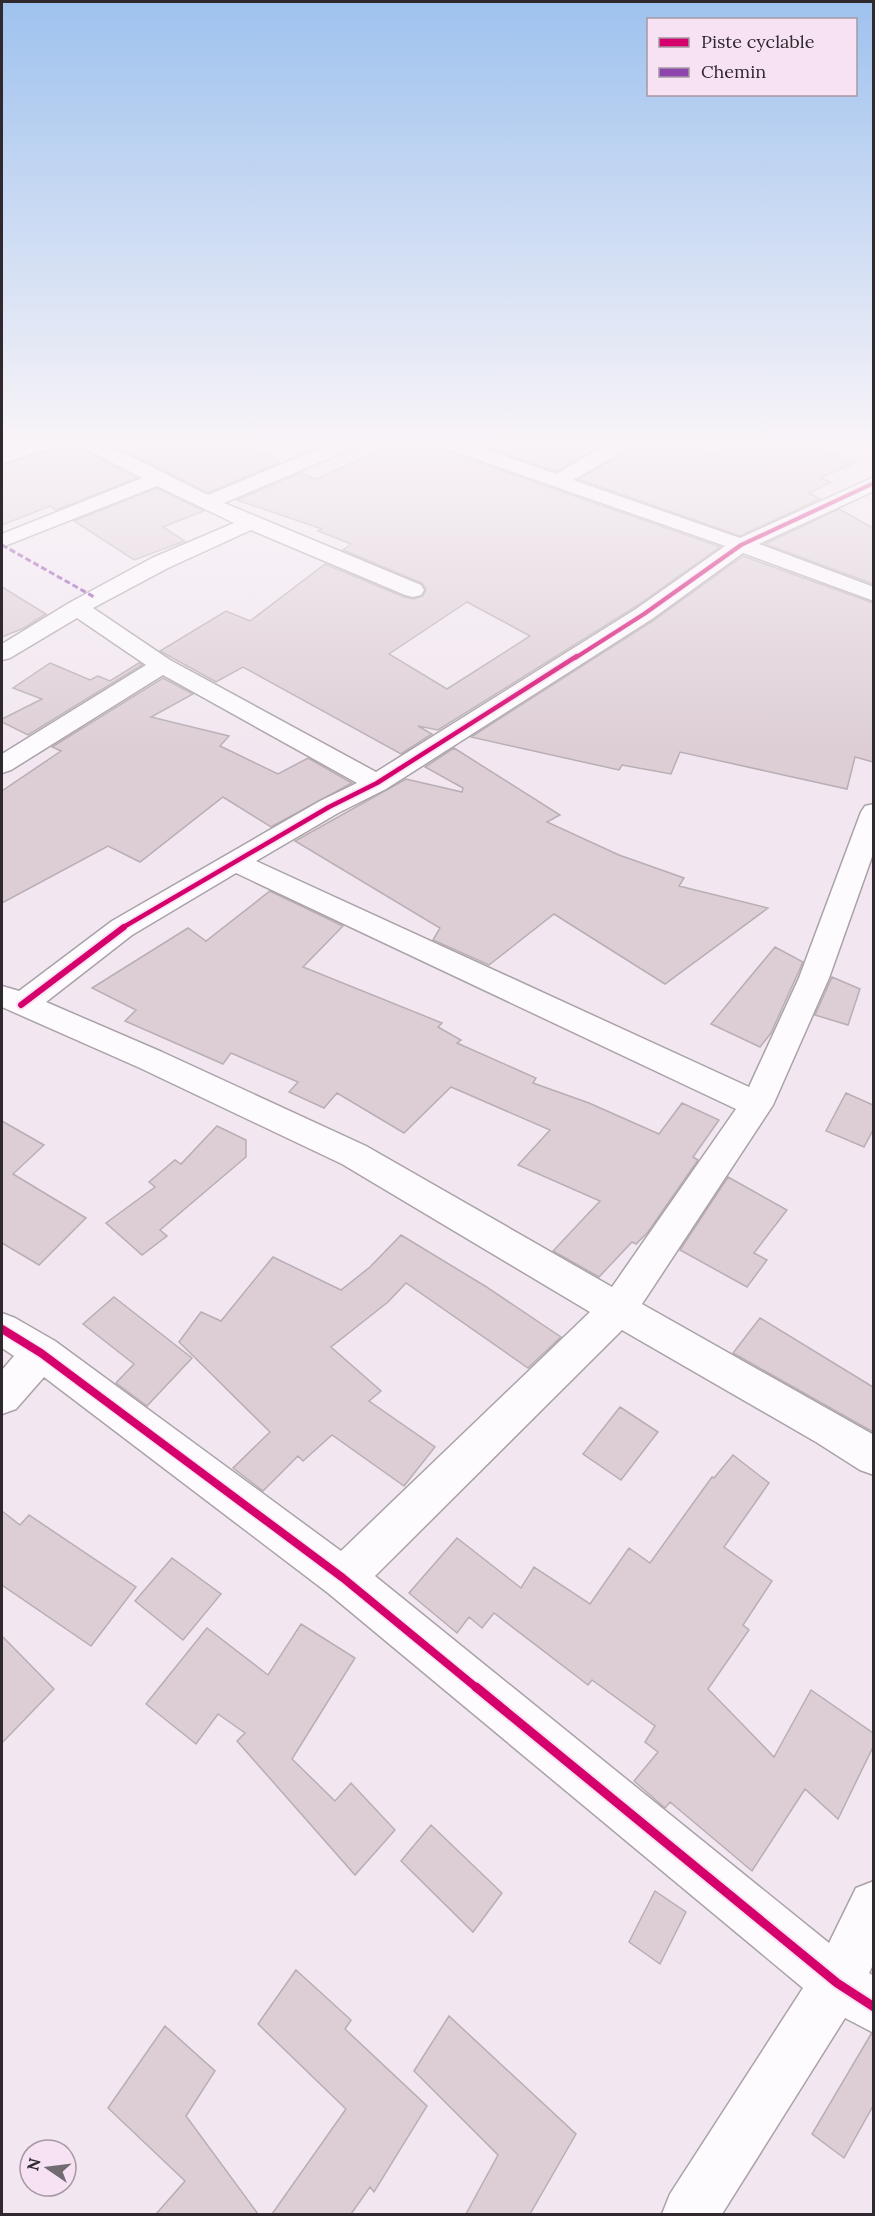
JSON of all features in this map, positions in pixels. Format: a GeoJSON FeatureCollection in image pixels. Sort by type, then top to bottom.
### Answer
{"type":"FeatureCollection","features":[{"type":"Feature","properties":{"kind":"street"},"geometry":{"type":"LineString","coordinates":[[2,653],[76,608],[160,563],[202,544]]}},
{"type":"Feature","properties":{"kind":"street"},"geometry":{"type":"LineString","coordinates":[[303,544],[413,590]]}},
{"type":"Feature","properties":{"kind":"street"},"geometry":{"type":"LineString","coordinates":[[11,1000],[122,928],[329,807],[377,783],[644,615],[741,545],[873,595]]}},
{"type":"Feature","properties":{"kind":"street"},"geometry":{"type":"LineString","coordinates":[[76,608],[162,665],[377,783]]}},
{"type":"Feature","properties":{"kind":"street"},"geometry":{"type":"LineString","coordinates":[[2,765],[162,665]]}},
{"type":"Feature","properties":{"kind":"street"},"geometry":{"type":"LineString","coordinates":[[343,1578],[618,1309],[757,1105],[814,978],[873,812]]}},
{"type":"Feature","properties":{"kind":"street"},"geometry":{"type":"LineString","coordinates":[[236,862],[757,1105]]}},
{"type":"Feature","properties":{"kind":"street"},"geometry":{"type":"LineString","coordinates":[[11,1000],[151,1060],[354,1155],[873,1456]]}},
{"type":"Feature","properties":{"kind":"street"},"geometry":{"type":"LineString","coordinates":[[2,1329],[41,1353],[343,1578],[855,1995]]}},
{"type":"Feature","properties":{"kind":"street"},"geometry":{"type":"LineString","coordinates":[[2,1397],[41,1353]]}},
{"type":"Feature","properties":{"kind":"street"},"geometry":{"type":"LineString","coordinates":[[690,2214],[855,1995],[873,1906]]}},
{"type":"Feature","properties":{"kind":"building"},"geometry":{"type":"Polygon","coordinates":[[[110,544],[176,544],[134,560],[110,544]]]}},
{"type":"Feature","properties":{"kind":"building"},"geometry":{"type":"Polygon","coordinates":[[[350,544],[713,544],[720,547],[635,607],[438,730],[418,726],[432,734],[401,754],[243,667],[216,682],[160,651],[226,611],[250,621],[325,564],[404,597],[414,599],[423,596],[426,589],[422,583],[343,550],[350,544]],[[467,602],[389,654],[447,689],[530,636],[467,602]]]}},
{"type":"Feature","properties":{"kind":"building"},"geometry":{"type":"Polygon","coordinates":[[[766,544],[873,544],[873,584],[766,544]]]}},
{"type":"Feature","properties":{"kind":"building"},"geometry":{"type":"Polygon","coordinates":[[[743,556],[873,603],[873,762],[855,757],[847,789],[680,752],[671,774],[622,765],[619,770],[471,737],[653,621],[743,556]]]}},
{"type":"Feature","properties":{"kind":"building"},"geometry":{"type":"Polygon","coordinates":[[[2,587],[46,614],[24,628],[2,637],[2,587]]]}},
{"type":"Feature","properties":{"kind":"building"},"geometry":{"type":"Polygon","coordinates":[[[50,663],[90,680],[98,676],[110,681],[139,663],[142,665],[28,735],[2,722],[2,719],[42,699],[13,688],[50,663]]]}},
{"type":"Feature","properties":{"kind":"building"},"geometry":{"type":"Polygon","coordinates":[[[163,678],[193,694],[151,717],[229,736],[220,746],[278,774],[308,758],[352,783],[271,827],[223,797],[140,862],[108,846],[2,903],[2,791],[61,751],[52,747],[163,678]]]}},
{"type":"Feature","properties":{"kind":"building"},"geometry":{"type":"Polygon","coordinates":[[[454,748],[560,815],[547,822],[619,855],[684,878],[679,886],[768,908],[665,984],[554,914],[489,965],[433,940],[440,928],[295,841],[406,779],[462,792],[463,788],[425,767],[454,748]]]}},
{"type":"Feature","properties":{"kind":"building"},"geometry":{"type":"Polygon","coordinates":[[[270,891],[343,926],[303,967],[442,1023],[438,1027],[461,1040],[457,1043],[536,1078],[533,1083],[589,1103],[659,1134],[682,1103],[719,1120],[693,1157],[698,1160],[648,1232],[636,1244],[632,1242],[599,1277],[553,1251],[600,1201],[518,1165],[550,1130],[451,1087],[404,1133],[337,1093],[324,1108],[289,1092],[298,1082],[231,1053],[223,1064],[125,1021],[136,1010],[92,988],[188,928],[206,941],[270,891]]]}},
{"type":"Feature","properties":{"kind":"building"},"geometry":{"type":"Polygon","coordinates":[[[775,947],[803,962],[771,1033],[760,1047],[711,1024],[775,947]]]}},
{"type":"Feature","properties":{"kind":"building"},"geometry":{"type":"Polygon","coordinates":[[[832,977],[860,989],[848,1025],[815,1015],[832,977]]]}},
{"type":"Feature","properties":{"kind":"building"},"geometry":{"type":"Polygon","coordinates":[[[846,1093],[873,1105],[873,1130],[864,1147],[826,1131],[846,1093]]]}},
{"type":"Feature","properties":{"kind":"building"},"geometry":{"type":"Polygon","coordinates":[[[2,1121],[44,1145],[13,1174],[86,1218],[39,1265],[2,1243],[2,1121]]]}},
{"type":"Feature","properties":{"kind":"building"},"geometry":{"type":"Polygon","coordinates":[[[217,1126],[246,1140],[246,1157],[160,1230],[167,1236],[142,1255],[106,1223],[155,1187],[149,1182],[175,1160],[181,1164],[217,1126]]]}},
{"type":"Feature","properties":{"kind":"building"},"geometry":{"type":"Polygon","coordinates":[[[728,1177],[787,1210],[754,1253],[767,1260],[747,1287],[680,1250],[728,1177]]]}},
{"type":"Feature","properties":{"kind":"building"},"geometry":{"type":"Polygon","coordinates":[[[401,1235],[485,1286],[561,1337],[528,1368],[406,1283],[388,1302],[331,1347],[381,1391],[369,1401],[435,1447],[404,1486],[332,1435],[303,1461],[298,1456],[263,1491],[233,1468],[270,1432],[179,1342],[201,1312],[221,1321],[273,1257],[341,1290],[370,1267],[401,1235]]]}},
{"type":"Feature","properties":{"kind":"building"},"geometry":{"type":"Polygon","coordinates":[[[114,1297],[192,1358],[147,1406],[116,1383],[134,1364],[83,1324],[114,1297]]]}},
{"type":"Feature","properties":{"kind":"building"},"geometry":{"type":"Polygon","coordinates":[[[760,1318],[873,1387],[873,1432],[733,1353],[760,1318]]]}},
{"type":"Feature","properties":{"kind":"building"},"geometry":{"type":"Polygon","coordinates":[[[620,1407],[658,1432],[621,1480],[583,1454],[620,1407]]]}},
{"type":"Feature","properties":{"kind":"building"},"geometry":{"type":"Polygon","coordinates":[[[733,1455],[769,1483],[724,1547],[772,1581],[743,1625],[749,1630],[708,1689],[774,1757],[811,1690],[873,1733],[873,1747],[838,1819],[805,1789],[752,1871],[670,1802],[665,1808],[634,1781],[658,1752],[645,1742],[655,1726],[592,1680],[588,1685],[494,1613],[482,1628],[469,1617],[457,1633],[409,1593],[457,1538],[521,1588],[534,1567],[590,1604],[629,1548],[650,1563],[712,1477],[714,1478],[733,1455]]]}},
{"type":"Feature","properties":{"kind":"building"},"geometry":{"type":"Polygon","coordinates":[[[2,1511],[20,1525],[29,1515],[136,1587],[91,1646],[2,1585],[2,1511]]]}},
{"type":"Feature","properties":{"kind":"building"},"geometry":{"type":"Polygon","coordinates":[[[172,1558],[221,1594],[183,1640],[135,1601],[172,1558]]]}},
{"type":"Feature","properties":{"kind":"building"},"geometry":{"type":"Polygon","coordinates":[[[301,1624],[355,1658],[292,1759],[335,1801],[351,1783],[395,1830],[355,1875],[237,1741],[245,1733],[218,1714],[196,1744],[146,1704],[207,1628],[268,1675],[301,1624]]]}},
{"type":"Feature","properties":{"kind":"building"},"geometry":{"type":"Polygon","coordinates":[[[2,1636],[54,1689],[2,1743],[2,1636]]]}},
{"type":"Feature","properties":{"kind":"building"},"geometry":{"type":"Polygon","coordinates":[[[431,1825],[502,1893],[473,1932],[401,1861],[431,1825]]]}},
{"type":"Feature","properties":{"kind":"building"},"geometry":{"type":"Polygon","coordinates":[[[655,1891],[686,1912],[660,1964],[629,1942],[655,1891]]]}},
{"type":"Feature","properties":{"kind":"building"},"geometry":{"type":"Polygon","coordinates":[[[296,1970],[351,2020],[345,2029],[427,2106],[374,2192],[370,2187],[351,2214],[272,2214],[346,2109],[258,2024],[296,1970]]]}},
{"type":"Feature","properties":{"kind":"building"},"geometry":{"type":"Polygon","coordinates":[[[449,2016],[576,2134],[530,2214],[466,2214],[498,2155],[414,2071],[449,2016]]]}},
{"type":"Feature","properties":{"kind":"building"},"geometry":{"type":"Polygon","coordinates":[[[165,2026],[215,2071],[186,2116],[258,2214],[156,2214],[185,2181],[108,2108],[165,2026]]]}},
{"type":"Feature","properties":{"kind":"building"},"geometry":{"type":"Polygon","coordinates":[[[871,2034],[873,2035],[873,2106],[844,2158],[812,2134],[871,2034]]]}},
{"type":"Feature","properties":{"kind":"marked path"},"geometry":{"type":"LineString","coordinates":[[2,545],[96,598]]}},
{"type":"Feature","properties":{"kind":"cycle path"},"geometry":{"type":"LineString","coordinates":[[21,1005],[122,928],[329,807],[377,783],[644,614],[742,544]]}},
{"type":"Feature","properties":{"kind":"cycle path"},"geometry":{"type":"LineString","coordinates":[[2,1329],[41,1353],[343,1578],[837,1983],[874,2007]]}}]}
